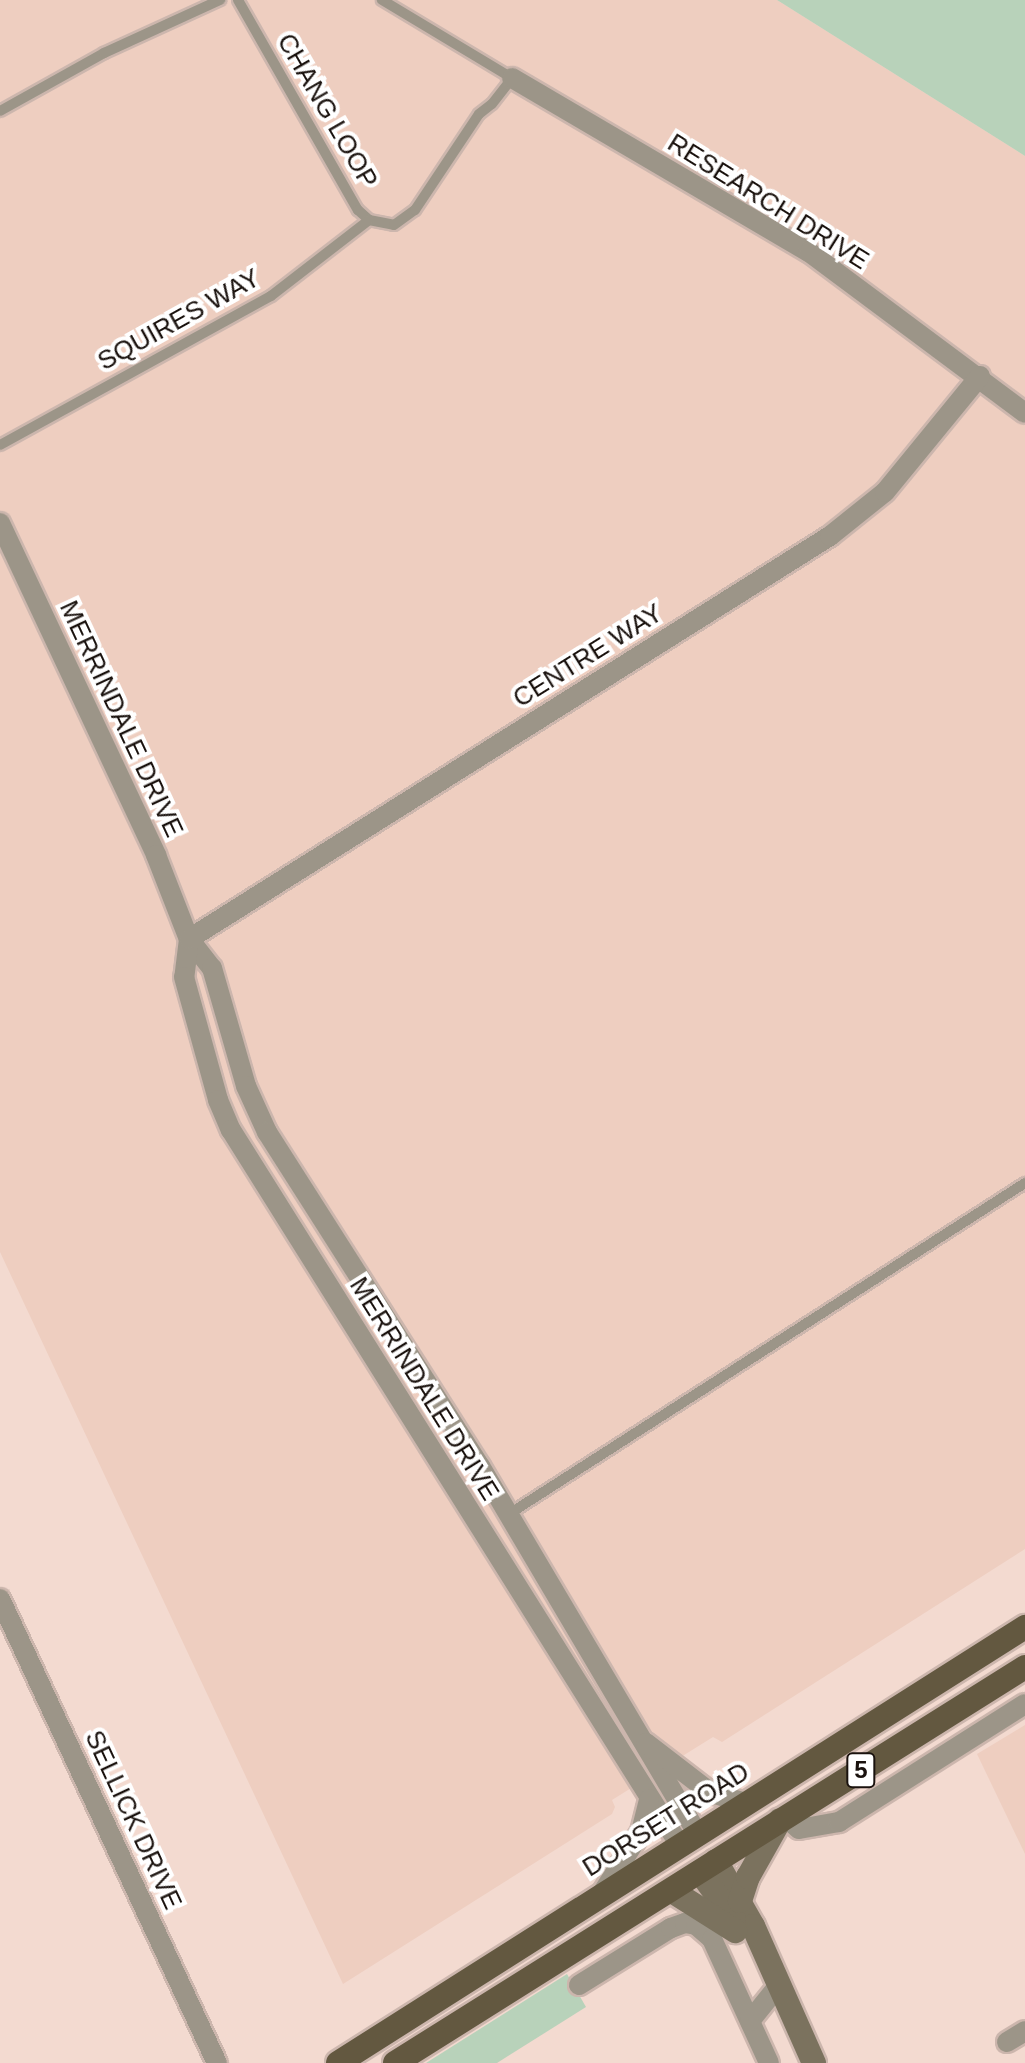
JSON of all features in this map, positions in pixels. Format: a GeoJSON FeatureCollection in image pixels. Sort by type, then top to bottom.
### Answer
{"type":"FeatureCollection","features":[{"type":"Feature","properties":{"kind":"main road","name":"DORSET ROAD"},"geometry":{"type":"LineString","coordinates":[[338,2063],[688,1838],[1025,1627]]}},
{"type":"Feature","properties":{"kind":"main road","name":"5"},"geometry":{"type":"LineString","coordinates":[[395,2063],[1025,1667]]}},
{"type":"Feature","properties":{"kind":"main road"},"geometry":{"type":"LineString","coordinates":[[740,1901],[748,1877],[783,1818]]}},
{"type":"Feature","properties":{"kind":"main road"},"geometry":{"type":"LineString","coordinates":[[688,1838],[708,1867],[749,1942],[773,1976]]}},
{"type":"Feature","properties":{"kind":"main road"},"geometry":{"type":"LineString","coordinates":[[708,1867],[740,1901],[814,2063]]}},
{"type":"Feature","properties":{"kind":"main road"},"geometry":{"type":"LineString","coordinates":[[672,1891],[749,1942]]}},
{"type":"Feature","properties":{"kind":"street","name":"RESEARCH DRIVE"},"geometry":{"type":"LineString","coordinates":[[512,78],[809,252],[980,376],[1025,413]]}},
{"type":"Feature","properties":{"kind":"street","name":"CENTRE WAY"},"geometry":{"type":"LineString","coordinates":[[189,939],[830,536],[885,492],[980,376]]}},
{"type":"Feature","properties":{"kind":"street","name":"MERRINDALE DRIVE"},"geometry":{"type":"LineString","coordinates":[[0,523],[156,855],[189,939],[212,968],[246,1086],[267,1132],[509,1514],[637,1736],[688,1838]]}},
{"type":"Feature","properties":{"kind":"street","name":"MERRINDALE DRIVE"},"geometry":{"type":"LineString","coordinates":[[189,939],[184,977],[218,1100],[231,1130],[649,1799],[688,1838]]}},
{"type":"Feature","properties":{"kind":"street"},"geometry":{"type":"LineString","coordinates":[[380,1369],[407,1352]]}},
{"type":"Feature","properties":{"kind":"street"},"geometry":{"type":"LineString","coordinates":[[483,1531],[509,1514]]}},
{"type":"Feature","properties":{"kind":"street","name":"SELLICK DRIVE"},"geometry":{"type":"LineString","coordinates":[[0,1599],[217,2063]]}},
{"type":"Feature","properties":{"kind":"street"},"geometry":{"type":"LineString","coordinates":[[783,1818],[799,1829],[839,1822],[1025,1704]]}},
{"type":"Feature","properties":{"kind":"street"},"geometry":{"type":"LineString","coordinates":[[637,1736],[711,1793],[745,1803]]}},
{"type":"Feature","properties":{"kind":"street"},"geometry":{"type":"LineString","coordinates":[[601,1895],[641,1832],[649,1799]]}},
{"type":"Feature","properties":{"kind":"street"},"geometry":{"type":"LineString","coordinates":[[579,1985],[685,1923],[696,1925],[712,1939],[769,2063]]}},
{"type":"Feature","properties":{"kind":"street"},"geometry":{"type":"LineString","coordinates":[[750,2021],[773,1976]]}},
{"type":"Feature","properties":{"kind":"street"},"geometry":{"type":"LineString","coordinates":[[1007,2042],[1025,2031]]}},
{"type":"Feature","properties":{"kind":"lane"},"geometry":{"type":"LineString","coordinates":[[0,111],[104,53],[220,0]]}},
{"type":"Feature","properties":{"kind":"lane","name":"CHANG LOOP"},"geometry":{"type":"LineString","coordinates":[[238,0],[346,192],[369,220],[394,225],[415,210],[479,114],[492,104],[512,78]]}},
{"type":"Feature","properties":{"kind":"lane"},"geometry":{"type":"LineString","coordinates":[[382,0],[512,78]]}},
{"type":"Feature","properties":{"kind":"lane","name":"SQUIRES WAY"},"geometry":{"type":"LineString","coordinates":[[0,445],[271,296],[369,220]]}},
{"type":"Feature","properties":{"kind":"lane"},"geometry":{"type":"LineString","coordinates":[[509,1514],[1025,1183]]}},
{"type":"Feature","properties":{"kind":"shaded area"},"geometry":{"type":"Polygon","coordinates":[[[0,0],[777,0],[1025,156],[1025,1549],[722,1742],[713,1737],[612,1800],[615,1807],[612,1814],[343,1984],[0,1252],[0,0]]]}},
{"type":"Feature","properties":{"kind":"shaded area"},"geometry":{"type":"Polygon","coordinates":[[[1025,1725],[1025,1854],[977,1754],[1025,1725]]]}},
{"type":"Feature","properties":{"kind":"green space"},"geometry":{"type":"Polygon","coordinates":[[[777,0],[1025,0],[1025,156],[777,0]]]}},
{"type":"Feature","properties":{"kind":"green space"},"geometry":{"type":"Polygon","coordinates":[[[567,1974],[586,2007],[497,2063],[426,2063],[567,1974]]]}}]}
